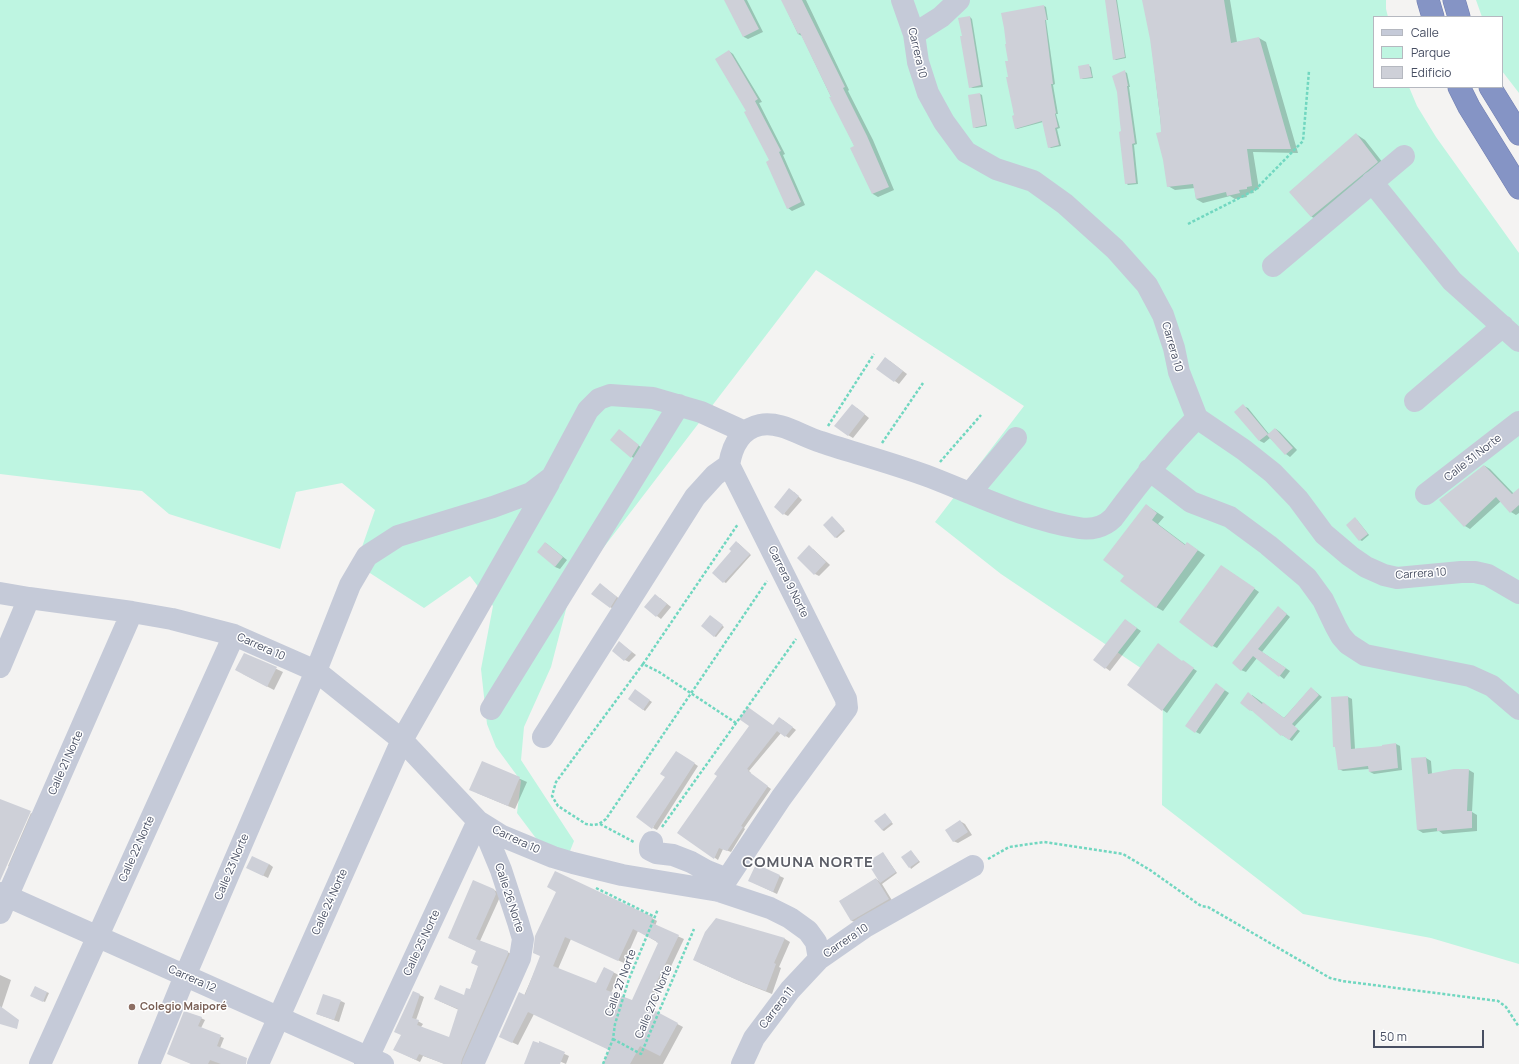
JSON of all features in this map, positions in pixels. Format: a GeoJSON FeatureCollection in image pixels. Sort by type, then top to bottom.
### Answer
{"type":"FeatureCollection","features":[{"type":"Feature","properties":{"kind":"highway"},"geometry":{"type":"LineString","coordinates":[[1428,0],[1433,16]]}},
{"type":"Feature","properties":{"kind":"highway"},"geometry":{"type":"LineString","coordinates":[[1454,0],[1459,16]]}},
{"type":"Feature","properties":{"kind":"highway"},"geometry":{"type":"LineString","coordinates":[[1460,88],[1469,107],[1519,188]]}},
{"type":"Feature","properties":{"kind":"highway"},"geometry":{"type":"LineString","coordinates":[[1491,88],[1519,134]]}},
{"type":"Feature","properties":{"kind":"street","name":"Carrera 10"},"geometry":{"type":"LineString","coordinates":[[902,0],[914,34],[918,62],[928,93],[944,122],[966,152],[996,169],[1033,180],[1065,204],[1115,249],[1147,285],[1163,315],[1174,348],[1179,372],[1197,418],[1244,450],[1273,473],[1298,499],[1324,534],[1350,556],[1366,567],[1384,575],[1397,578],[1475,572],[1488,575],[1519,593]]}},
{"type":"Feature","properties":{"kind":"street"},"geometry":{"type":"LineString","coordinates":[[914,34],[941,17],[959,0]]}},
{"type":"Feature","properties":{"kind":"street"},"geometry":{"type":"LineString","coordinates":[[1273,266],[1404,156]]}},
{"type":"Feature","properties":{"kind":"street"},"geometry":{"type":"LineString","coordinates":[[1372,182],[1452,281],[1519,341]]}},
{"type":"Feature","properties":{"kind":"street"},"geometry":{"type":"LineString","coordinates":[[1415,400],[1503,326]]}},
{"type":"Feature","properties":{"kind":"street","name":"Calle 24 Norte"},"geometry":{"type":"LineString","coordinates":[[258,1064],[402,740],[552,477],[588,410],[599,399],[616,395],[653,398],[701,412],[745,432]]}},
{"type":"Feature","properties":{"kind":"street"},"geometry":{"type":"LineString","coordinates":[[491,709],[679,406]]}},
{"type":"Feature","properties":{"kind":"street"},"geometry":{"type":"LineString","coordinates":[[543,737],[695,497],[715,475],[729,465],[731,453],[737,441],[745,432],[760,425],[775,424],[818,442],[928,477],[1036,518],[1080,528],[1090,528],[1100,527],[1108,523],[1149,470],[1197,418]]}},
{"type":"Feature","properties":{"kind":"street","name":"Calle 31 Norte"},"geometry":{"type":"LineString","coordinates":[[1426,494],[1519,422]]}},
{"type":"Feature","properties":{"kind":"street"},"geometry":{"type":"LineString","coordinates":[[970,493],[1016,438]]}},
{"type":"Feature","properties":{"kind":"street","name":"Carrera 9 Norte"},"geometry":{"type":"LineString","coordinates":[[723,885],[781,798],[847,708],[846,699],[729,465]]}},
{"type":"Feature","properties":{"kind":"street"},"geometry":{"type":"LineString","coordinates":[[1149,470],[1191,502],[1230,517],[1268,545],[1307,578],[1323,600],[1341,636],[1356,650],[1365,655],[1470,676],[1492,686],[1519,709]]}},
{"type":"Feature","properties":{"kind":"street","name":"Calle 23 Norte"},"geometry":{"type":"LineString","coordinates":[[149,1064],[185,976],[316,671],[350,585],[366,556],[398,536],[493,508],[531,493],[552,477]]}},
{"type":"Feature","properties":{"kind":"street","name":"Carrera 10"},"geometry":{"type":"LineString","coordinates":[[0,593],[172,619],[234,634],[316,671],[402,740],[478,821],[502,836],[572,863],[622,875],[723,885],[790,918],[808,930],[816,942],[819,959],[865,927],[973,866]]}},
{"type":"Feature","properties":{"kind":"street"},"geometry":{"type":"LineString","coordinates":[[0,667],[29,598]]}},
{"type":"Feature","properties":{"kind":"street","name":"Calle 21 Norte"},"geometry":{"type":"LineString","coordinates":[[2,901],[132,612]]}},
{"type":"Feature","properties":{"kind":"street","name":"Calle 22 Norte"},"geometry":{"type":"LineString","coordinates":[[40,1064],[234,634]]}},
{"type":"Feature","properties":{"kind":"street","name":"Calle 25 Norte"},"geometry":{"type":"LineString","coordinates":[[372,1062],[478,821]]}},
{"type":"Feature","properties":{"kind":"street","name":"Calle 26 Norte"},"geometry":{"type":"LineString","coordinates":[[473,1064],[520,958],[523,939],[501,870],[489,841],[478,821]]}},
{"type":"Feature","properties":{"kind":"street"},"geometry":{"type":"LineString","coordinates":[[651,846],[656,853],[673,856],[691,862],[707,871],[723,885]]}},
{"type":"Feature","properties":{"kind":"street","name":"Carrera 12"},"geometry":{"type":"LineString","coordinates":[[2,901],[97,938],[185,976],[278,1017],[372,1062]]}},
{"type":"Feature","properties":{"kind":"street","name":"Carrera 11"},"geometry":{"type":"LineString","coordinates":[[742,1064],[754,1038],[790,990],[819,959]]}},
{"type":"Feature","properties":{"kind":"path"},"geometry":{"type":"LineString","coordinates":[[1188,224],[1255,190],[1303,140],[1309,71]]}},
{"type":"Feature","properties":{"kind":"path"},"geometry":{"type":"LineString","coordinates":[[818,442],[874,354]]}},
{"type":"Feature","properties":{"kind":"path"},"geometry":{"type":"LineString","coordinates":[[871,459],[923,383]]}},
{"type":"Feature","properties":{"kind":"path"},"geometry":{"type":"LineString","coordinates":[[928,477],[981,415]]}},
{"type":"Feature","properties":{"kind":"path"},"geometry":{"type":"LineString","coordinates":[[750,506],[643,664],[556,782],[552,796],[558,806],[586,824],[599,824],[606,819],[779,564]]}},
{"type":"Feature","properties":{"kind":"path"},"geometry":{"type":"LineString","coordinates":[[599,824],[651,846],[736,722],[808,622]]}},
{"type":"Feature","properties":{"kind":"path"},"geometry":{"type":"LineString","coordinates":[[643,664],[659,672],[736,722]]}},
{"type":"Feature","properties":{"kind":"path"},"geometry":{"type":"LineString","coordinates":[[973,866],[1009,847],[1044,842],[1123,854],[1150,870],[1200,906],[1208,907],[1330,978],[1342,981],[1498,1001],[1506,1007],[1519,1027]]}},
{"type":"Feature","properties":{"kind":"path","name":"Calle 27 Norte"},"geometry":{"type":"LineString","coordinates":[[603,1064],[613,1039],[615,1024],[629,979],[658,909]]}},
{"type":"Feature","properties":{"kind":"path","name":"Calle 27C Norte"},"geometry":{"type":"LineString","coordinates":[[613,1039],[641,1054],[694,929]]}},
{"type":"Feature","properties":{"kind":"green space"},"geometry":{"type":"Polygon","coordinates":[[[0,0],[1386,0],[1388,16],[1373,16],[1373,88],[1409,88],[1417,106],[1436,137],[1519,253],[1519,964],[1431,938],[1303,914],[1162,805],[1163,683],[1001,574],[935,522],[1024,406],[816,270],[571,590],[551,667],[524,727],[521,760],[574,841],[570,851],[541,845],[517,813],[521,781],[496,747],[487,724],[481,669],[493,606],[470,576],[424,608],[356,564],[375,510],[342,483],[296,492],[280,549],[169,514],[142,491],[0,474],[0,0]]]}},
{"type":"Feature","properties":{"kind":"green space"},"geometry":{"type":"Polygon","coordinates":[[[1476,0],[1519,0],[1519,93],[1503,72],[1503,16],[1482,16],[1476,0]]]}},
{"type":"Feature","properties":{"kind":"building"},"geometry":{"type":"Polygon","coordinates":[[[724,0],[744,0],[759,29],[743,37],[724,0]]]}},
{"type":"Feature","properties":{"kind":"building"},"geometry":{"type":"Polygon","coordinates":[[[781,0],[802,0],[845,87],[843,88],[867,136],[889,187],[872,194],[850,148],[854,146],[829,97],[831,97],[800,33],[798,34],[781,0]]]}},
{"type":"Feature","properties":{"kind":"building"},"geometry":{"type":"Polygon","coordinates":[[[1105,0],[1116,0],[1125,57],[1113,60],[1105,0]]]}},
{"type":"Feature","properties":{"kind":"building"},"geometry":{"type":"Polygon","coordinates":[[[1142,0],[1224,0],[1231,43],[1259,37],[1291,149],[1247,149],[1252,186],[1247,187],[1247,189],[1239,190],[1240,193],[1227,196],[1226,192],[1196,199],[1193,184],[1167,187],[1163,160],[1156,133],[1161,132],[1160,116],[1150,39],[1142,0]]]}},
{"type":"Feature","properties":{"kind":"building"},"geometry":{"type":"Polygon","coordinates":[[[1044,5],[1047,20],[1045,20],[1053,84],[1051,84],[1058,127],[1055,128],[1059,145],[1048,148],[1042,121],[1015,129],[1012,116],[1014,115],[1006,77],[1008,77],[1005,61],[1008,61],[1001,13],[1044,5]]]}},
{"type":"Feature","properties":{"kind":"building"},"geometry":{"type":"Polygon","coordinates":[[[970,16],[981,85],[969,88],[958,18],[970,16]]]}},
{"type":"Feature","properties":{"kind":"building"},"geometry":{"type":"Polygon","coordinates":[[[729,50],[758,99],[755,101],[781,151],[779,152],[801,202],[787,209],[766,162],[769,160],[744,112],[746,111],[715,59],[729,50]]]}},
{"type":"Feature","properties":{"kind":"building"},"geometry":{"type":"Polygon","coordinates":[[[1089,64],[1092,77],[1080,79],[1078,66],[1089,64]]]}},
{"type":"Feature","properties":{"kind":"building"},"geometry":{"type":"Polygon","coordinates":[[[1125,70],[1135,143],[1132,144],[1136,183],[1125,184],[1119,132],[1121,131],[1117,92],[1112,76],[1125,70]]]}},
{"type":"Feature","properties":{"kind":"building"},"geometry":{"type":"Polygon","coordinates":[[[980,93],[986,125],[973,128],[968,95],[980,93]]]}},
{"type":"Feature","properties":{"kind":"building"},"geometry":{"type":"Polygon","coordinates":[[[1356,133],[1378,162],[1311,217],[1289,192],[1356,133]]]}},
{"type":"Feature","properties":{"kind":"building"},"geometry":{"type":"Polygon","coordinates":[[[885,357],[903,371],[894,382],[876,369],[885,357]]]}},
{"type":"Feature","properties":{"kind":"building"},"geometry":{"type":"Polygon","coordinates":[[[852,404],[865,414],[848,436],[834,426],[852,404]]]}},
{"type":"Feature","properties":{"kind":"building"},"geometry":{"type":"Polygon","coordinates":[[[1243,404],[1268,434],[1259,441],[1234,412],[1243,404]]]}},
{"type":"Feature","properties":{"kind":"building"},"geometry":{"type":"Polygon","coordinates":[[[1275,428],[1293,448],[1285,455],[1267,435],[1275,428]]]}},
{"type":"Feature","properties":{"kind":"building"},"geometry":{"type":"Polygon","coordinates":[[[619,429],[639,445],[631,458],[610,440],[619,429]]]}},
{"type":"Feature","properties":{"kind":"building"},"geometry":{"type":"Polygon","coordinates":[[[1484,465],[1512,494],[1519,488],[1519,505],[1510,513],[1496,497],[1464,527],[1439,500],[1484,465]]]}},
{"type":"Feature","properties":{"kind":"building"},"geometry":{"type":"Polygon","coordinates":[[[789,488],[799,496],[783,515],[774,507],[789,488]]]}},
{"type":"Feature","properties":{"kind":"building"},"geometry":{"type":"Polygon","coordinates":[[[1146,504],[1157,513],[1152,520],[1185,545],[1187,542],[1198,550],[1156,608],[1120,581],[1124,576],[1103,560],[1146,504]]]}},
{"type":"Feature","properties":{"kind":"building"},"geometry":{"type":"Polygon","coordinates":[[[832,516],[844,529],[835,538],[823,525],[832,516]]]}},
{"type":"Feature","properties":{"kind":"building"},"geometry":{"type":"Polygon","coordinates":[[[1355,517],[1368,534],[1359,541],[1346,525],[1355,517]]]}},
{"type":"Feature","properties":{"kind":"building"},"geometry":{"type":"Polygon","coordinates":[[[736,541],[750,554],[723,583],[712,573],[731,551],[729,549],[736,541]]]}},
{"type":"Feature","properties":{"kind":"building"},"geometry":{"type":"Polygon","coordinates":[[[545,542],[563,557],[555,567],[537,552],[545,542]]]}},
{"type":"Feature","properties":{"kind":"building"},"geometry":{"type":"Polygon","coordinates":[[[809,545],[826,562],[814,575],[797,558],[809,545]]]}},
{"type":"Feature","properties":{"kind":"building"},"geometry":{"type":"Polygon","coordinates":[[[1221,565],[1255,588],[1212,647],[1179,622],[1221,565]]]}},
{"type":"Feature","properties":{"kind":"building"},"geometry":{"type":"Polygon","coordinates":[[[600,583],[617,597],[610,608],[591,594],[600,583]]]}},
{"type":"Feature","properties":{"kind":"building"},"geometry":{"type":"Polygon","coordinates":[[[655,594],[667,604],[656,617],[644,607],[655,594]]]}},
{"type":"Feature","properties":{"kind":"building"},"geometry":{"type":"Polygon","coordinates":[[[1278,606],[1287,614],[1258,649],[1286,668],[1279,677],[1253,656],[1241,671],[1232,663],[1278,606]]]}},
{"type":"Feature","properties":{"kind":"building"},"geometry":{"type":"Polygon","coordinates":[[[710,615],[723,625],[714,637],[701,626],[710,615]]]}},
{"type":"Feature","properties":{"kind":"building"},"geometry":{"type":"Polygon","coordinates":[[[1125,619],[1137,628],[1105,669],[1093,660],[1125,619]]]}},
{"type":"Feature","properties":{"kind":"building"},"geometry":{"type":"Polygon","coordinates":[[[619,641],[632,652],[624,661],[612,651],[619,641]]]}},
{"type":"Feature","properties":{"kind":"building"},"geometry":{"type":"Polygon","coordinates":[[[1158,643],[1194,668],[1162,711],[1127,685],[1158,643]]]}},
{"type":"Feature","properties":{"kind":"building"},"geometry":{"type":"Polygon","coordinates":[[[244,653],[277,667],[267,687],[235,670],[244,653]]]}},
{"type":"Feature","properties":{"kind":"building"},"geometry":{"type":"Polygon","coordinates":[[[1216,683],[1225,690],[1195,733],[1185,726],[1216,683]]]}},
{"type":"Feature","properties":{"kind":"building"},"geometry":{"type":"Polygon","coordinates":[[[1311,687],[1319,695],[1292,724],[1298,729],[1289,740],[1282,735],[1281,736],[1251,710],[1250,711],[1240,703],[1248,692],[1262,704],[1263,702],[1284,718],[1311,687]]]}},
{"type":"Feature","properties":{"kind":"building"},"geometry":{"type":"Polygon","coordinates":[[[635,689],[650,700],[643,710],[628,699],[635,689]]]}},
{"type":"Feature","properties":{"kind":"building"},"geometry":{"type":"Polygon","coordinates":[[[1348,696],[1351,749],[1396,743],[1398,768],[1369,772],[1368,766],[1338,770],[1335,747],[1333,747],[1331,697],[1348,696]]]}},
{"type":"Feature","properties":{"kind":"building"},"geometry":{"type":"Polygon","coordinates":[[[748,707],[773,725],[779,717],[793,727],[785,737],[777,731],[747,769],[768,786],[741,826],[743,827],[727,851],[719,848],[714,859],[677,833],[717,776],[714,774],[749,726],[739,719],[748,707]]]}},
{"type":"Feature","properties":{"kind":"building"},"geometry":{"type":"Polygon","coordinates":[[[676,751],[695,763],[652,829],[636,817],[665,777],[660,774],[676,751]]]}},
{"type":"Feature","properties":{"kind":"building"},"geometry":{"type":"Polygon","coordinates":[[[1426,757],[1428,774],[1454,769],[1469,769],[1467,811],[1472,811],[1472,828],[1437,831],[1437,828],[1417,830],[1411,758],[1426,757]]]}},
{"type":"Feature","properties":{"kind":"building"},"geometry":{"type":"Polygon","coordinates":[[[482,761],[520,777],[508,806],[469,790],[482,761]]]}},
{"type":"Feature","properties":{"kind":"building"},"geometry":{"type":"Polygon","coordinates":[[[0,799],[31,811],[0,881],[0,799]]]}},
{"type":"Feature","properties":{"kind":"building"},"geometry":{"type":"Polygon","coordinates":[[[885,813],[892,822],[882,830],[874,821],[885,813]]]}},
{"type":"Feature","properties":{"kind":"building"},"geometry":{"type":"Polygon","coordinates":[[[960,820],[968,832],[953,842],[945,830],[960,820]]]}},
{"type":"Feature","properties":{"kind":"building"},"geometry":{"type":"Polygon","coordinates":[[[911,850],[919,861],[909,868],[901,857],[911,850]]]}},
{"type":"Feature","properties":{"kind":"building"},"geometry":{"type":"Polygon","coordinates":[[[883,852],[896,872],[880,883],[867,862],[883,852]]]}},
{"type":"Feature","properties":{"kind":"building"},"geometry":{"type":"Polygon","coordinates":[[[252,856],[269,864],[263,876],[246,868],[252,856]]]}},
{"type":"Feature","properties":{"kind":"building"},"geometry":{"type":"Polygon","coordinates":[[[756,864],[780,875],[773,892],[748,881],[756,864]]]}},
{"type":"Feature","properties":{"kind":"building"},"geometry":{"type":"Polygon","coordinates":[[[555,871],[653,917],[650,922],[679,935],[652,992],[654,994],[648,1007],[678,1023],[660,1056],[640,1046],[630,1064],[603,1064],[609,1050],[528,1012],[512,1043],[499,1037],[519,992],[525,995],[540,956],[533,953],[535,936],[556,892],[547,887],[555,871]],[[633,929],[618,961],[565,937],[553,966],[596,983],[604,967],[614,972],[606,990],[632,1000],[658,943],[633,929]]]}},
{"type":"Feature","properties":{"kind":"building"},"geometry":{"type":"Polygon","coordinates":[[[876,878],[889,899],[851,921],[839,901],[876,878]]]}},
{"type":"Feature","properties":{"kind":"building"},"geometry":{"type":"Polygon","coordinates":[[[473,880],[494,889],[496,894],[476,939],[508,951],[508,954],[461,1064],[444,1064],[419,1054],[416,1060],[393,1050],[401,1035],[394,1032],[413,991],[420,994],[412,1018],[419,1020],[417,1025],[449,1037],[458,1009],[434,999],[440,985],[464,995],[466,988],[470,989],[478,966],[471,963],[476,951],[448,938],[473,880]]]}},
{"type":"Feature","properties":{"kind":"building"},"geometry":{"type":"Polygon","coordinates":[[[716,918],[785,938],[774,963],[776,964],[766,991],[737,980],[693,960],[705,932],[716,918]]]}},
{"type":"Feature","properties":{"kind":"building"},"geometry":{"type":"Polygon","coordinates":[[[35,986],[47,992],[43,1002],[30,996],[35,986]]]}},
{"type":"Feature","properties":{"kind":"building"},"geometry":{"type":"Polygon","coordinates":[[[323,994],[341,1000],[334,1020],[316,1014],[323,994]]]}},
{"type":"Feature","properties":{"kind":"building"},"geometry":{"type":"Polygon","coordinates":[[[0,1006],[19,1020],[17,1029],[0,1024],[0,1006]]]}},
{"type":"Feature","properties":{"kind":"building"},"geometry":{"type":"Polygon","coordinates":[[[184,1011],[202,1017],[198,1026],[221,1035],[217,1046],[247,1058],[246,1064],[221,1064],[210,1060],[208,1064],[191,1064],[167,1054],[184,1011]]]}},
{"type":"Feature","properties":{"kind":"building"},"geometry":{"type":"Polygon","coordinates":[[[533,1041],[539,1043],[539,1041],[565,1052],[560,1064],[524,1064],[533,1041]]]}},
{"type":"Feature","properties":{"kind":"place","name":"Colegio Maiporé"},"geometry":{"type":"Point","coordinates":[132,1007]}},
{"type":"Feature","properties":{"kind":"district","name":"COMUNA NORTE"},"geometry":{"type":"Point","coordinates":[808,863]}}]}
